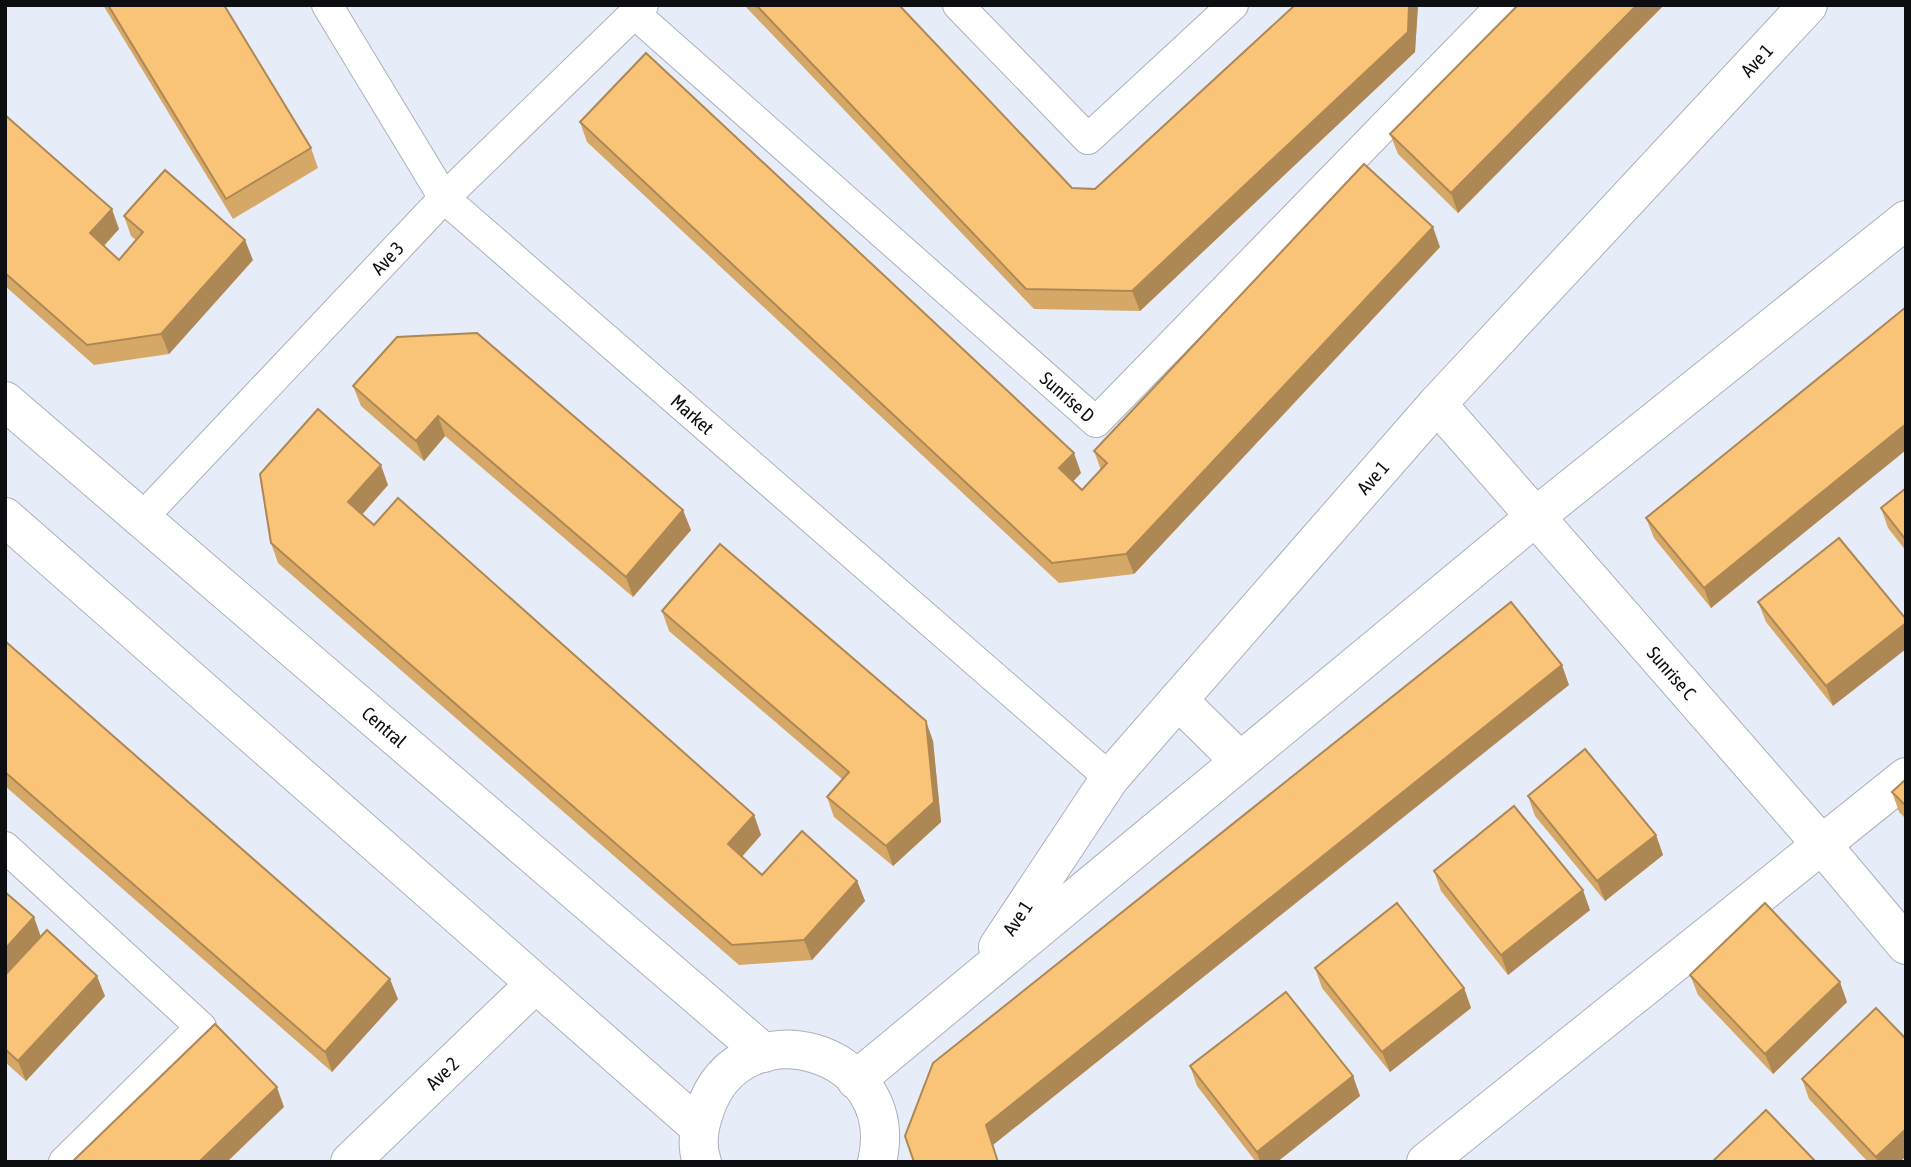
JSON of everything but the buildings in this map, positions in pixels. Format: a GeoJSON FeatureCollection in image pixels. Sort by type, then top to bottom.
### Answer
{"type":"FeatureCollection","features":[{"type":"Feature","properties":{"kind":"street","name":"Ave 1"},"geometry":{"type":"LineString","coordinates":[[976,980],[1110,778],[1437,404],[1808,5]]}},
{"type":"Feature","properties":{"kind":"street","name":"Ave 1"},"geometry":{"type":"LineString","coordinates":[[856,1080],[1535,517],[1906,220]]}},
{"type":"Feature","properties":{"kind":"street","name":"Central"},"geometry":{"type":"LineString","coordinates":[[5,401],[764,1053]]}},
{"type":"Feature","properties":{"kind":"street","name":"Sunrise C"},"geometry":{"type":"LineString","coordinates":[[1437,404],[1906,945]]}},
{"type":"Feature","properties":{"kind":"street"},"geometry":{"type":"LineString","coordinates":[[5,517],[536,984],[701,1145]]}},
{"type":"Feature","properties":{"kind":"street"},"geometry":{"type":"LineString","coordinates":[[1178,699],[1240,761]]}},
{"type":"Feature","properties":{"kind":"street"},"geometry":{"type":"LineString","coordinates":[[1426,1162],[1906,777]]}},
{"type":"Feature","properties":{"kind":"street","name":"Ave 2"},"geometry":{"type":"LineString","coordinates":[[350,1162],[536,984]]}},
{"type":"Feature","properties":{"kind":"street"},"geometry":{"type":"LineString","coordinates":[[701,1145],[709,1098],[727,1073],[753,1056],[764,1053],[783,1049],[814,1051],[843,1066],[865,1087],[878,1116],[880,1147],[877,1162]]}},
{"type":"Feature","properties":{"kind":"lane","name":"Market"},"geometry":{"type":"LineString","coordinates":[[327,5],[444,198],[1110,778]]}},
{"type":"Feature","properties":{"kind":"lane"},"geometry":{"type":"LineString","coordinates":[[958,5],[1088,139],[1233,5]]}},
{"type":"Feature","properties":{"kind":"lane","name":"Sunrise D"},"geometry":{"type":"LineString","coordinates":[[638,9],[1096,422],[1502,5]]}},
{"type":"Feature","properties":{"kind":"lane","name":"Ave 3"},"geometry":{"type":"LineString","coordinates":[[141,519],[444,198],[638,9]]}},
{"type":"Feature","properties":{"kind":"lane"},"geometry":{"type":"LineString","coordinates":[[5,847],[201,1027],[64,1162]]}}]}
